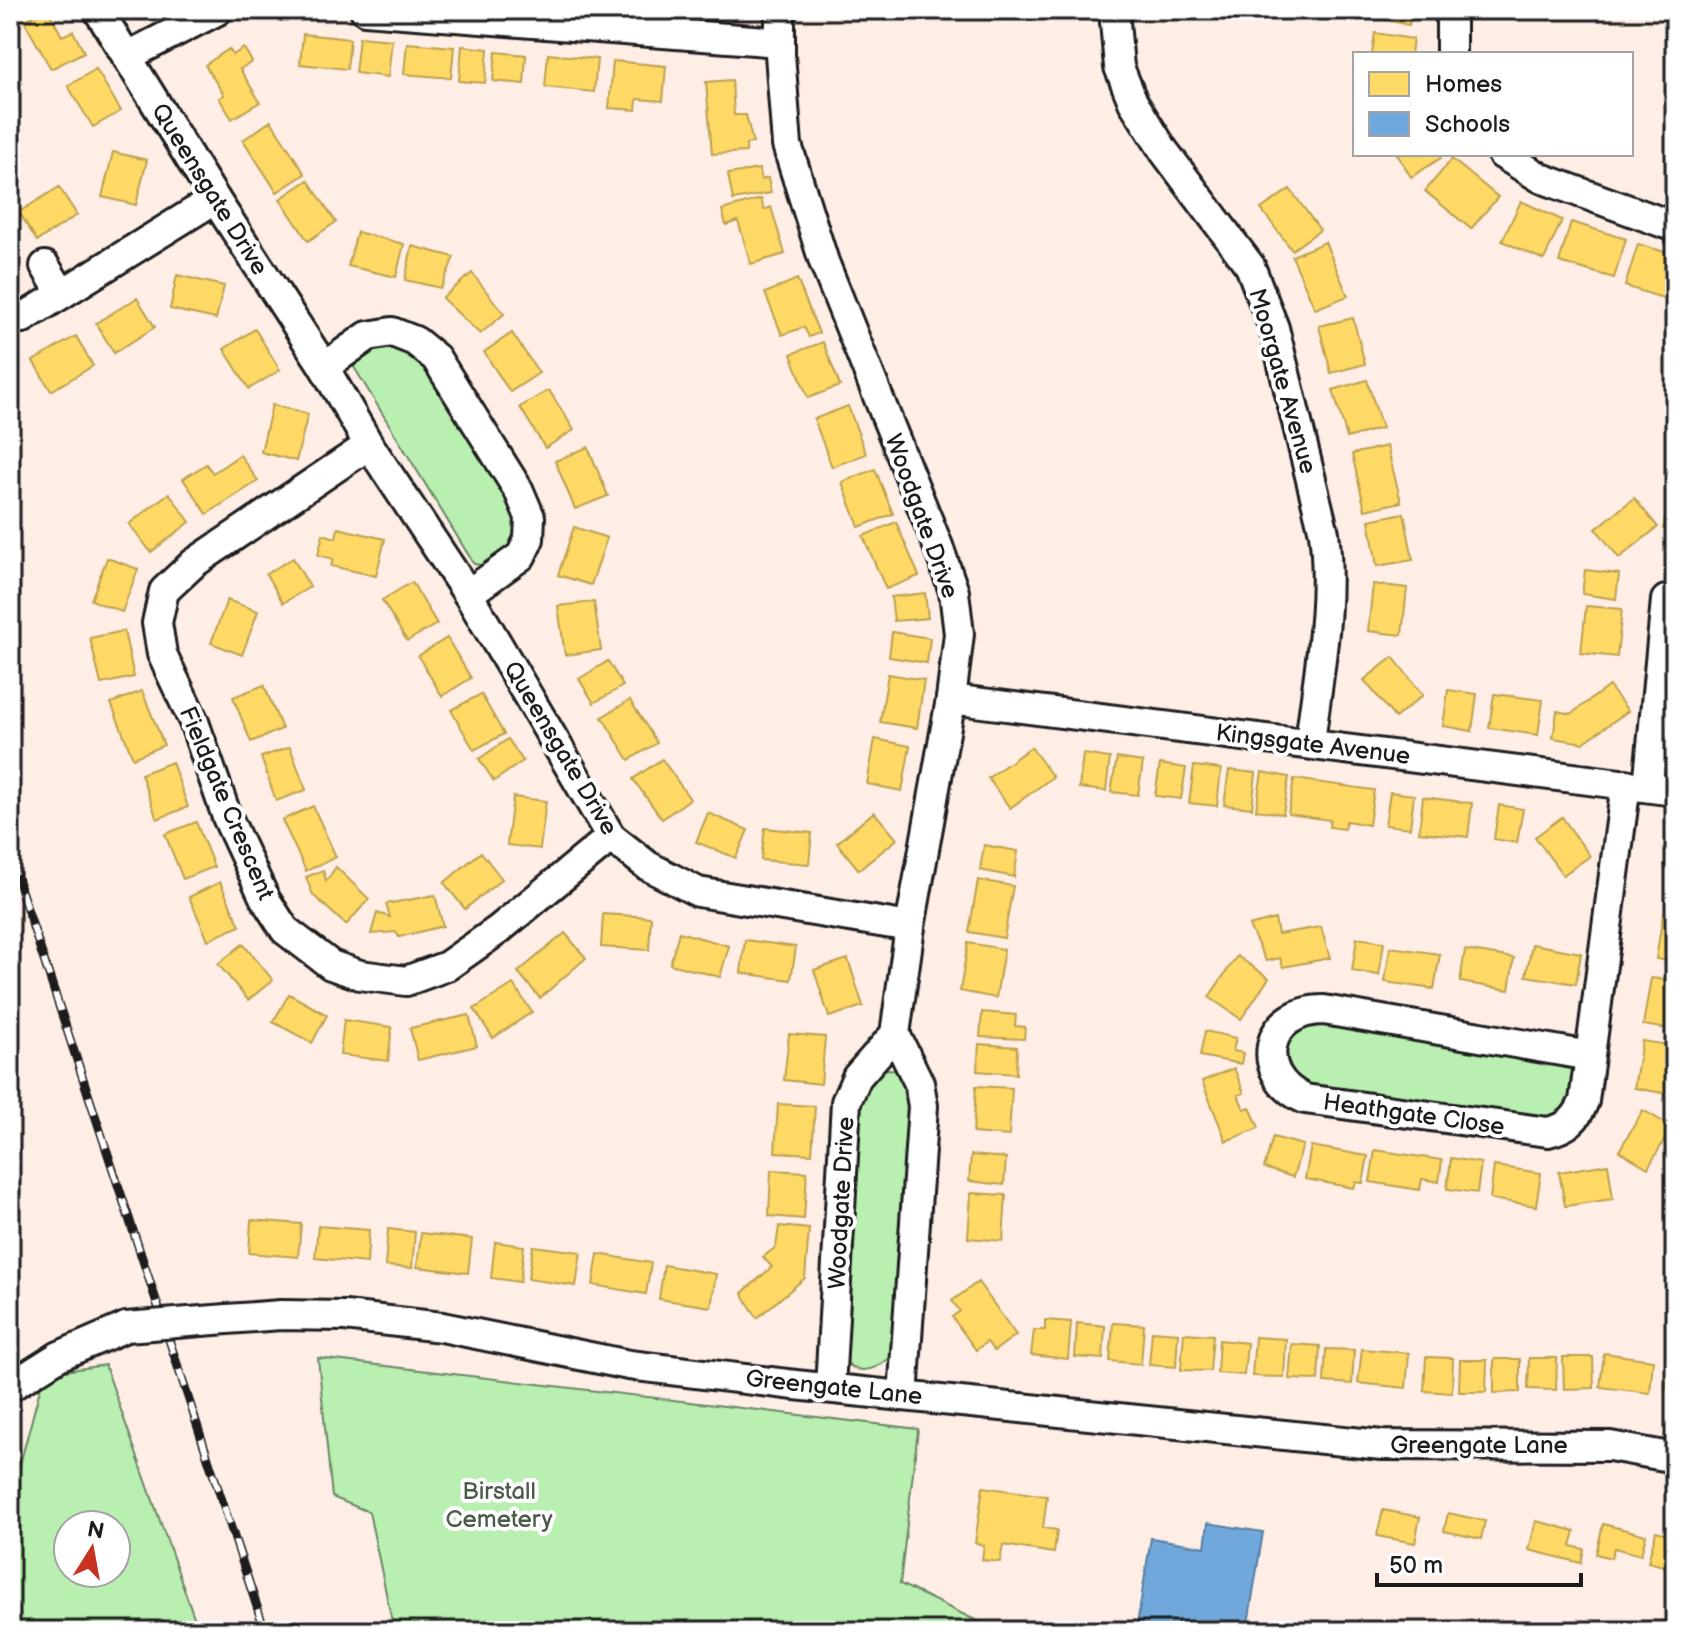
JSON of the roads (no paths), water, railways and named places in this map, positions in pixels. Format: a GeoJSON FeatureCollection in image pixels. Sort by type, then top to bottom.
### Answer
{"type":"FeatureCollection","features":[{"type":"Feature","properties":{"kind":"street","name":"Queensgate Drive"},"geometry":{"type":"LineString","coordinates":[[98,10],[324,367],[369,445],[468,594],[611,837],[648,866],[698,892],[910,927]]}},
{"type":"Feature","properties":{"kind":"street"},"geometry":{"type":"LineString","coordinates":[[128,56],[218,10]]}},
{"type":"Feature","properties":{"kind":"street"},"geometry":{"type":"LineString","coordinates":[[365,10],[779,42]]}},
{"type":"Feature","properties":{"kind":"street","name":"Woodgate Drive"},"geometry":{"type":"LineString","coordinates":[[780,10],[779,42],[787,145],[824,262],[938,546],[954,592],[959,634],[895,1034],[857,1077],[846,1102],[830,1388]]}},
{"type":"Feature","properties":{"kind":"street","name":"Moorgate Avenue"},"geometry":{"type":"LineString","coordinates":[[1114,10],[1119,67],[1133,102],[1164,151],[1250,266],[1274,328],[1324,533],[1328,565],[1310,743]]}},
{"type":"Feature","properties":{"kind":"street"},"geometry":{"type":"LineString","coordinates":[[1451,10],[1451,52]]}},
{"type":"Feature","properties":{"kind":"street"},"geometry":{"type":"LineString","coordinates":[[1505,156],[1541,178],[1675,227]]}},
{"type":"Feature","properties":{"kind":"street"},"geometry":{"type":"LineString","coordinates":[[23,318],[215,199]]}},
{"type":"Feature","properties":{"kind":"street"},"geometry":{"type":"LineString","coordinates":[[45,266],[62,294]]}},
{"type":"Feature","properties":{"kind":"street"},"geometry":{"type":"LineString","coordinates":[[324,367],[368,336],[392,332],[415,341],[436,358],[519,491],[530,517],[529,539],[521,556],[468,594]]}},
{"type":"Feature","properties":{"kind":"street","name":"Fieldgate Crescent"},"geometry":{"type":"LineString","coordinates":[[369,445],[194,563],[164,591],[157,623],[162,654],[194,722],[227,817],[265,899],[285,930],[331,965],[360,975],[406,981],[447,966],[498,930],[611,837]]}},
{"type":"Feature","properties":{"kind":"street","name":"Heathgate Close"},"geometry":{"type":"LineString","coordinates":[[1590,1056],[1324,1010],[1308,1010],[1290,1017],[1274,1037],[1271,1053],[1279,1079],[1286,1088],[1305,1099],[1548,1132],[1561,1129],[1580,1112],[1650,787],[1662,594]]}},
{"type":"Feature","properties":{"kind":"street","name":"Kingsgate Avenue"},"geometry":{"type":"LineString","coordinates":[[951,699],[1650,787]]}},
{"type":"Feature","properties":{"kind":"street"},"geometry":{"type":"LineString","coordinates":[[895,1034],[919,1083],[923,1106],[903,1396]]}},
{"type":"Feature","properties":{"kind":"street","name":"Greengate Lane"},"geometry":{"type":"LineString","coordinates":[[10,1387],[59,1356],[126,1327],[281,1315],[345,1316],[442,1327],[629,1365],[903,1396],[1382,1445],[1610,1446],[1675,1458]]}},
{"type":"Feature","properties":{"kind":"railway"},"geometry":{"type":"LineString","coordinates":[[10,857],[265,1631]]}},
{"type":"Feature","properties":{"kind":"park label","name":"Birstall Cemetery"},"geometry":{"type":"Point","coordinates":[499,1505]}}]}
